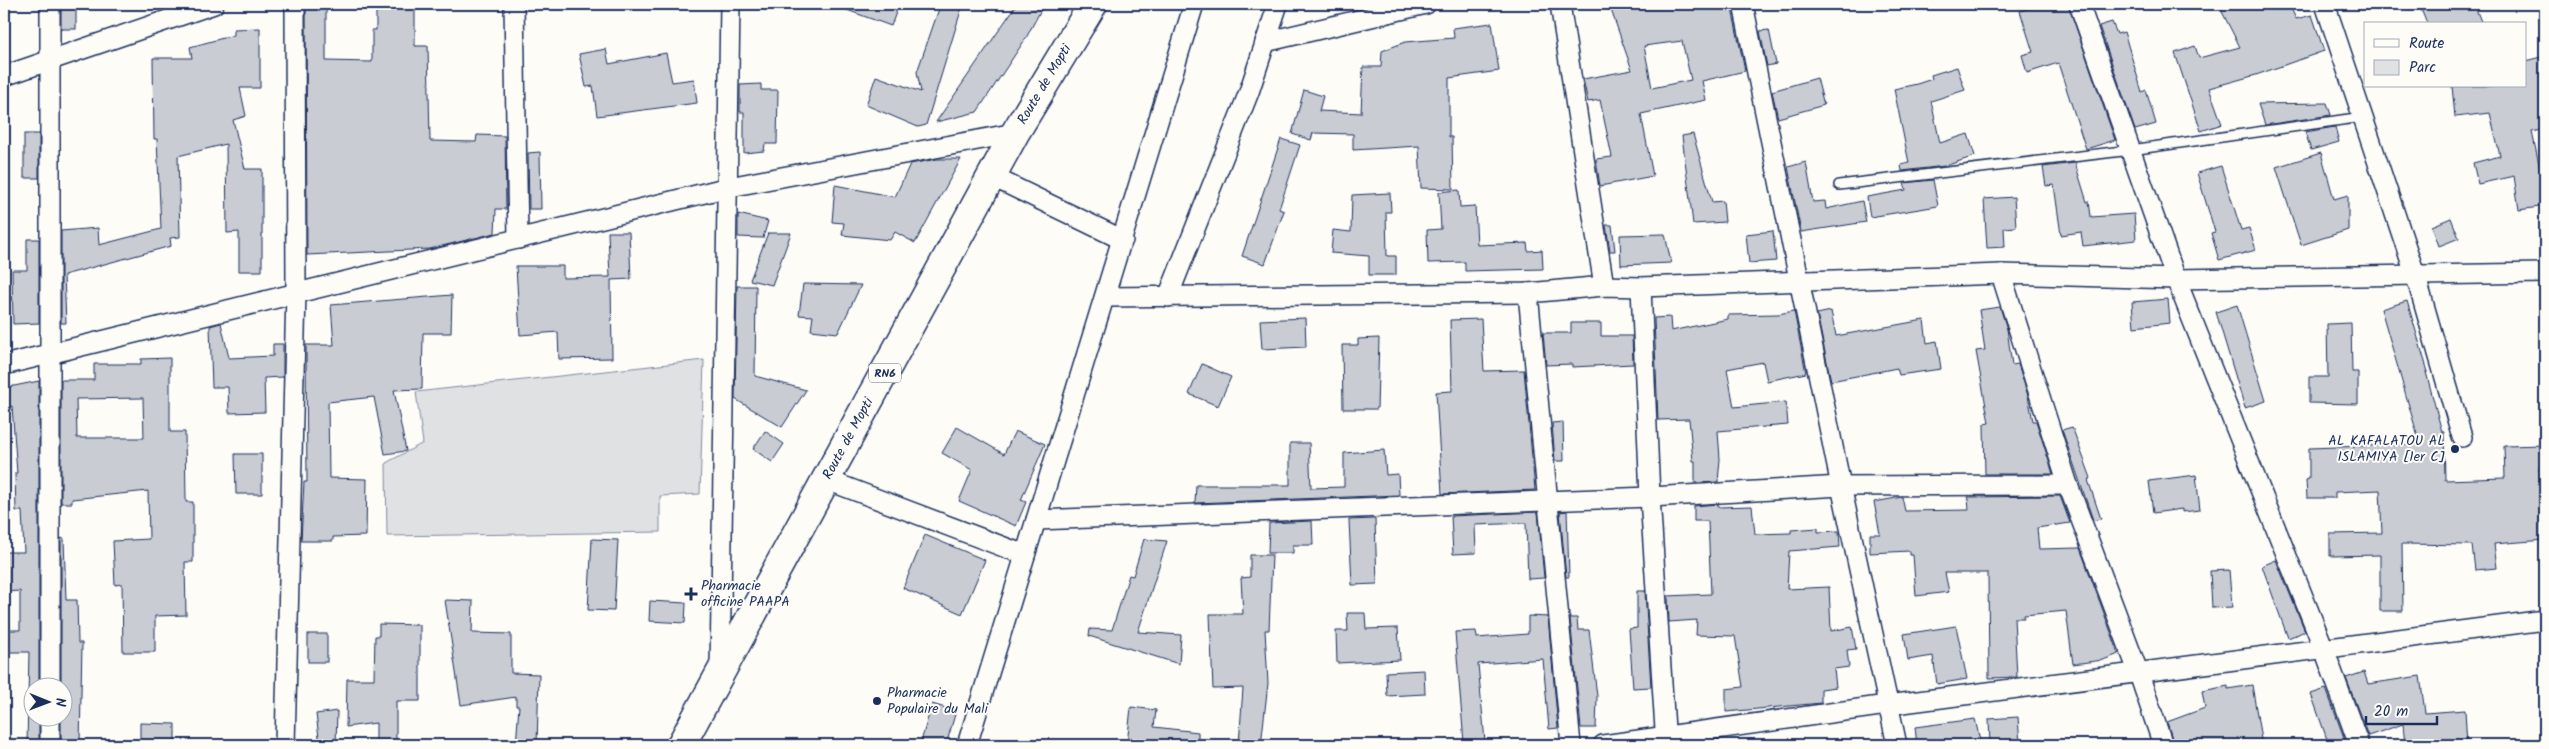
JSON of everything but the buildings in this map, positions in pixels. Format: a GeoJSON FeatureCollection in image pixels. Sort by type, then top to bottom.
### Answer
{"type":"FeatureCollection","features":[{"type":"Feature","properties":{"kind":"highway","name":"Route de Mopti"},"geometry":{"type":"LineString","coordinates":[[681,745],[991,176],[1093,4]]}},
{"type":"Feature","properties":{"kind":"street"},"geometry":{"type":"LineString","coordinates":[[50,4],[50,676]]}},
{"type":"Feature","properties":{"kind":"street"},"geometry":{"type":"LineString","coordinates":[[4,76],[50,62],[214,4]]}},
{"type":"Feature","properties":{"kind":"street"},"geometry":{"type":"LineString","coordinates":[[285,745],[296,292],[295,4]]}},
{"type":"Feature","properties":{"kind":"street"},"geometry":{"type":"LineString","coordinates":[[514,4],[518,238]]}},
{"type":"Feature","properties":{"kind":"street"},"geometry":{"type":"LineString","coordinates":[[719,678],[729,187],[730,4]]}},
{"type":"Feature","properties":{"kind":"street"},"geometry":{"type":"LineString","coordinates":[[967,745],[1194,4]]}},
{"type":"Feature","properties":{"kind":"street"},"geometry":{"type":"LineString","coordinates":[[1168,297],[1250,92],[1278,4]]}},
{"type":"Feature","properties":{"kind":"street"},"geometry":{"type":"LineString","coordinates":[[1265,42],[1426,4]]}},
{"type":"Feature","properties":{"kind":"street"},"geometry":{"type":"LineString","coordinates":[[1560,4],[1604,286]]}},
{"type":"Feature","properties":{"kind":"street"},"geometry":{"type":"LineString","coordinates":[[1743,4],[1841,486],[1897,745]]}},
{"type":"Feature","properties":{"kind":"street"},"geometry":{"type":"LineString","coordinates":[[2079,4],[2176,279],[2324,649],[2359,745]]}},
{"type":"Feature","properties":{"kind":"street"},"geometry":{"type":"LineString","coordinates":[[2325,4],[2416,277],[2462,437]]}},
{"type":"Feature","properties":{"kind":"street"},"geometry":{"type":"LineString","coordinates":[[4,365],[729,187],[1015,133]]}},
{"type":"Feature","properties":{"kind":"street"},"geometry":{"type":"LineString","coordinates":[[991,176],[1122,240]]}},
{"type":"Feature","properties":{"kind":"street"},"geometry":{"type":"LineString","coordinates":[[1105,297],[1528,293],[1604,286],[1641,288],[2001,274],[2176,279],[2416,277],[2545,273]]}},
{"type":"Feature","properties":{"kind":"street"},"geometry":{"type":"LineString","coordinates":[[2001,274],[2068,485],[2139,674],[2162,745]]}},
{"type":"Feature","properties":{"kind":"street"},"geometry":{"type":"LineString","coordinates":[[1641,288],[1650,498],[1666,741]]}},
{"type":"Feature","properties":{"kind":"street"},"geometry":{"type":"LineString","coordinates":[[1528,293],[1572,745]]}},
{"type":"Feature","properties":{"kind":"street"},"geometry":{"type":"LineString","coordinates":[[827,480],[1026,555]]}},
{"type":"Feature","properties":{"kind":"street"},"geometry":{"type":"LineString","coordinates":[[1036,520],[1547,500],[1650,498],[1841,486],[2068,485]]}},
{"type":"Feature","properties":{"kind":"street"},"geometry":{"type":"LineString","coordinates":[[1602,745],[1666,741],[1887,705],[2139,674],[2545,620]]}},
{"type":"Feature","properties":{"kind":"street"},"geometry":{"type":"LineString","coordinates":[[50,726],[50,745]]}},
{"type":"Feature","properties":{"kind":"lane"},"geometry":{"type":"LineString","coordinates":[[1839,185],[2131,150],[2362,117]]}},
{"type":"Feature","properties":{"kind":"green space"},"geometry":{"type":"Polygon","coordinates":[[[704,360],[700,494],[660,496],[660,532],[387,536],[386,463],[423,443],[416,392],[704,360]]]}},
{"type":"Feature","properties":{"kind":"place","name":"AL KAFALATOU AL ISLAMIYA [1er C]"},"geometry":{"type":"Point","coordinates":[2455,449]}},
{"type":"Feature","properties":{"kind":"place","name":"Pharmacie officine PAAPA"},"geometry":{"type":"Point","coordinates":[691,594]}},
{"type":"Feature","properties":{"kind":"place","name":"Pharmacie Populaire du Mali"},"geometry":{"type":"Point","coordinates":[877,701]}}]}
